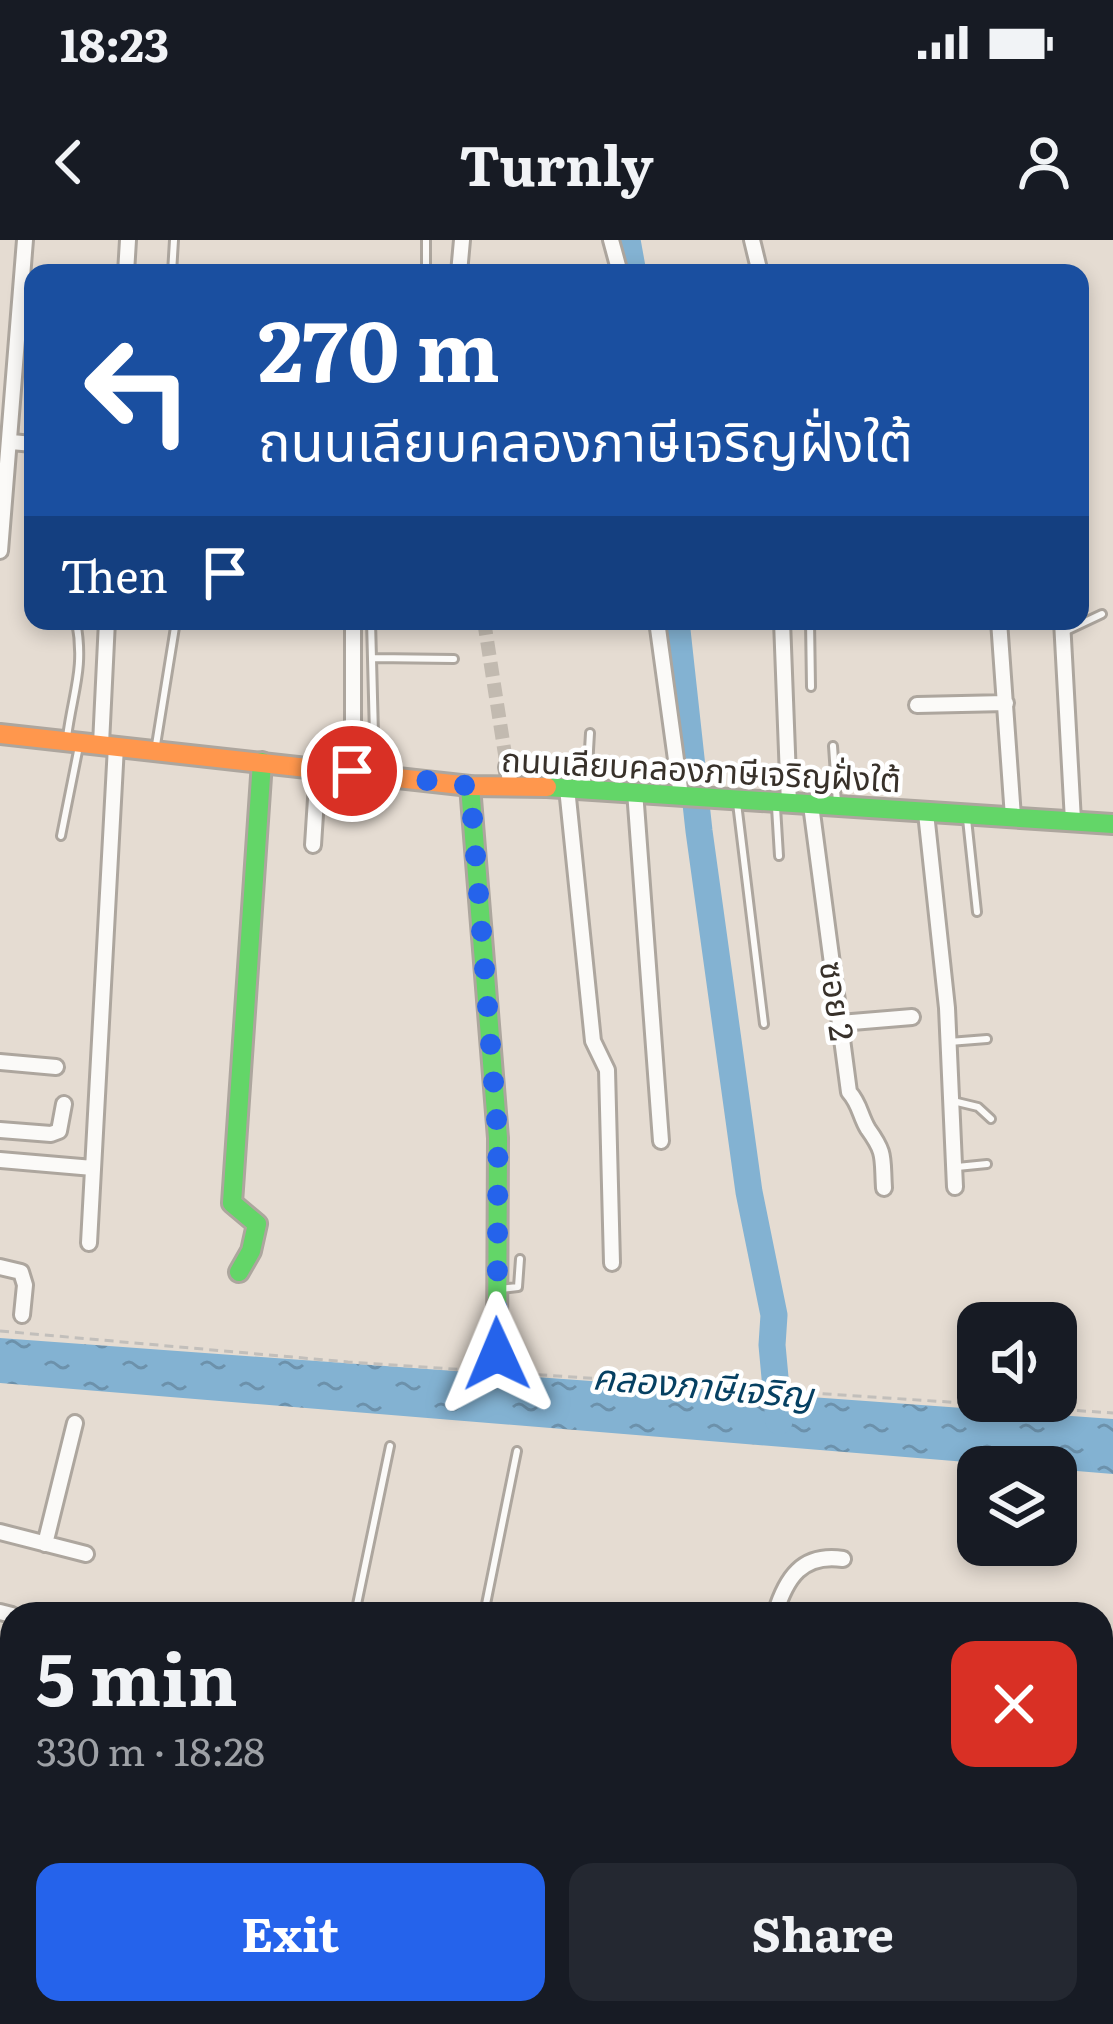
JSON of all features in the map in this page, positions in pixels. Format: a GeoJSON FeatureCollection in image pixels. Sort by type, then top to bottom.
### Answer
{"type":"FeatureCollection","features":[{"type":"Feature","properties":{"kind":"street"},"geometry":{"type":"LineString","coordinates":[[0,550],[25,240]]}},
{"type":"Feature","properties":{"kind":"street"},"geometry":{"type":"LineString","coordinates":[[10,442],[24,443]]}},
{"type":"Feature","properties":{"kind":"street"},"geometry":{"type":"LineString","coordinates":[[89,1243],[109,745],[107,630]]}},
{"type":"Feature","properties":{"kind":"street"},"geometry":{"type":"LineString","coordinates":[[352,630],[352,771]]}},
{"type":"Feature","properties":{"kind":"street"},"geometry":{"type":"LineString","coordinates":[[659,630],[690,796]]}},
{"type":"Feature","properties":{"kind":"street"},"geometry":{"type":"LineString","coordinates":[[782,630],[782,804]]}},
{"type":"Feature","properties":{"kind":"street"},"geometry":{"type":"LineString","coordinates":[[1000,630],[1013,818]]}},
{"type":"Feature","properties":{"kind":"street"},"geometry":{"type":"LineString","coordinates":[[1063,630],[1073,821]]}},
{"type":"Feature","properties":{"kind":"street"},"geometry":{"type":"LineString","coordinates":[[916,705],[1006,703]]}},
{"type":"Feature","properties":{"kind":"street","name":"ถนนเลียบคลองภาษีเจริญฝั่งใต้"},"geometry":{"type":"LineString","coordinates":[[0,734],[470,786],[635,791],[1113,824]]}},
{"type":"Feature","properties":{"kind":"street"},"geometry":{"type":"LineString","coordinates":[[239,1272],[251,1251],[256,1224],[232,1203],[262,762]]}},
{"type":"Feature","properties":{"kind":"street"},"geometry":{"type":"LineString","coordinates":[[507,767],[512,788]]}},
{"type":"Feature","properties":{"kind":"street"},"geometry":{"type":"LineString","coordinates":[[314,844],[318,768]]}},
{"type":"Feature","properties":{"kind":"street"},"geometry":{"type":"LineString","coordinates":[[470,786],[498,1138],[497,1354]]}},
{"type":"Feature","properties":{"kind":"street"},"geometry":{"type":"LineString","coordinates":[[576,788],[593,1042],[607,1070],[612,1263]]}},
{"type":"Feature","properties":{"kind":"street"},"geometry":{"type":"LineString","coordinates":[[635,791],[661,1141]]}},
{"type":"Feature","properties":{"kind":"street","name":"ซอย 2"},"geometry":{"type":"LineString","coordinates":[[811,805],[849,1092],[861,1105],[866,1125],[882,1147],[884,1188]]}},
{"type":"Feature","properties":{"kind":"street"},"geometry":{"type":"LineString","coordinates":[[926,813],[949,1042],[956,1186]]}},
{"type":"Feature","properties":{"kind":"street"},"geometry":{"type":"LineString","coordinates":[[840,1023],[912,1017]]}},
{"type":"Feature","properties":{"kind":"street"},"geometry":{"type":"LineString","coordinates":[[0,1062],[56,1067]]}},
{"type":"Feature","properties":{"kind":"street"},"geometry":{"type":"LineString","coordinates":[[0,1130],[51,1134],[58,1131],[64,1104]]}},
{"type":"Feature","properties":{"kind":"street"},"geometry":{"type":"LineString","coordinates":[[0,1160],[93,1168]]}},
{"type":"Feature","properties":{"kind":"street"},"geometry":{"type":"LineString","coordinates":[[0,1267],[21,1272],[25,1285],[22,1315]]}},
{"type":"Feature","properties":{"kind":"street"},"geometry":{"type":"LineString","coordinates":[[45,1544],[75,1424]]}},
{"type":"Feature","properties":{"kind":"street"},"geometry":{"type":"LineString","coordinates":[[0,1532],[86,1554]]}},
{"type":"Feature","properties":{"kind":"street"},"geometry":{"type":"LineString","coordinates":[[779,1602],[799,1565],[826,1556],[843,1559]]}},
{"type":"Feature","properties":{"kind":"lane"},"geometry":{"type":"LineString","coordinates":[[1089,618],[1102,614]]}},
{"type":"Feature","properties":{"kind":"lane"},"geometry":{"type":"LineString","coordinates":[[61,836],[73,741],[72,694],[82,663],[77,630]]}},
{"type":"Feature","properties":{"kind":"lane"},"geometry":{"type":"LineString","coordinates":[[155,749],[175,630]]}},
{"type":"Feature","properties":{"kind":"lane"},"geometry":{"type":"LineString","coordinates":[[371,630],[375,775]]}},
{"type":"Feature","properties":{"kind":"lane"},"geometry":{"type":"LineString","coordinates":[[810,630],[811,688]]}},
{"type":"Feature","properties":{"kind":"lane"},"geometry":{"type":"LineString","coordinates":[[373,658],[454,659]]}},
{"type":"Feature","properties":{"kind":"lane"},"geometry":{"type":"LineString","coordinates":[[576,788],[590,733]]}},
{"type":"Feature","properties":{"kind":"lane"},"geometry":{"type":"LineString","coordinates":[[833,746],[838,807]]}},
{"type":"Feature","properties":{"kind":"lane"},"geometry":{"type":"LineString","coordinates":[[737,800],[764,1024]]}},
{"type":"Feature","properties":{"kind":"lane"},"geometry":{"type":"LineString","coordinates":[[779,856],[782,804]]}},
{"type":"Feature","properties":{"kind":"lane"},"geometry":{"type":"LineString","coordinates":[[967,815],[977,912]]}},
{"type":"Feature","properties":{"kind":"lane"},"geometry":{"type":"LineString","coordinates":[[949,1042],[987,1039]]}},
{"type":"Feature","properties":{"kind":"lane"},"geometry":{"type":"LineString","coordinates":[[953,1101],[978,1107],[991,1119]]}},
{"type":"Feature","properties":{"kind":"lane"},"geometry":{"type":"LineString","coordinates":[[958,1167],[987,1164]]}},
{"type":"Feature","properties":{"kind":"lane"},"geometry":{"type":"LineString","coordinates":[[496,1290],[516,1289],[520,1259]]}},
{"type":"Feature","properties":{"kind":"lane"},"geometry":{"type":"LineString","coordinates":[[358,1602],[390,1446]]}},
{"type":"Feature","properties":{"kind":"lane"},"geometry":{"type":"LineString","coordinates":[[486,1602],[517,1451]]}},
{"type":"Feature","properties":{"kind":"path"},"geometry":{"type":"LineString","coordinates":[[0,1331],[348,1362],[1113,1413]]}},
{"type":"Feature","properties":{"kind":"water"},"geometry":{"type":"Polygon","coordinates":[[[0,1338],[957,1408],[957,1422],[1113,1419],[1113,1474],[1077,1471],[1077,1446],[957,1446],[957,1461],[0,1383],[0,1338]]]}},
{"type":"Feature","properties":{"kind":"waterway"},"geometry":{"type":"LineString","coordinates":[[627,240],[631,264]]}},
{"type":"Feature","properties":{"kind":"waterway","name":"คลองภาษีเจริญ"},"geometry":{"type":"LineString","coordinates":[[677,630],[699,831],[749,1192],[774,1315],[779,1421]]}},
{"type":"Feature","properties":{"kind":"tunnel"},"geometry":{"type":"LineString","coordinates":[[485,630],[507,767]]}},
{"type":"Feature","properties":{"kind":"traffic: fast"},"geometry":{"type":"LineString","coordinates":[[239,1272],[251,1251],[257,1224],[232,1203],[262,762]]}},
{"type":"Feature","properties":{"kind":"traffic: fast"},"geometry":{"type":"LineString","coordinates":[[470,786],[498,1138],[497,1354]]}},
{"type":"Feature","properties":{"kind":"traffic: fast"},"geometry":{"type":"LineString","coordinates":[[547,787],[1113,824]]}},
{"type":"Feature","properties":{"kind":"traffic: slow"},"geometry":{"type":"LineString","coordinates":[[0,734],[470,786],[547,787]]}},
{"type":"Feature","properties":{"kind":"route"},"geometry":{"type":"LineString","coordinates":[[352,771],[470,786],[498,1138],[497,1354]]}}]}
